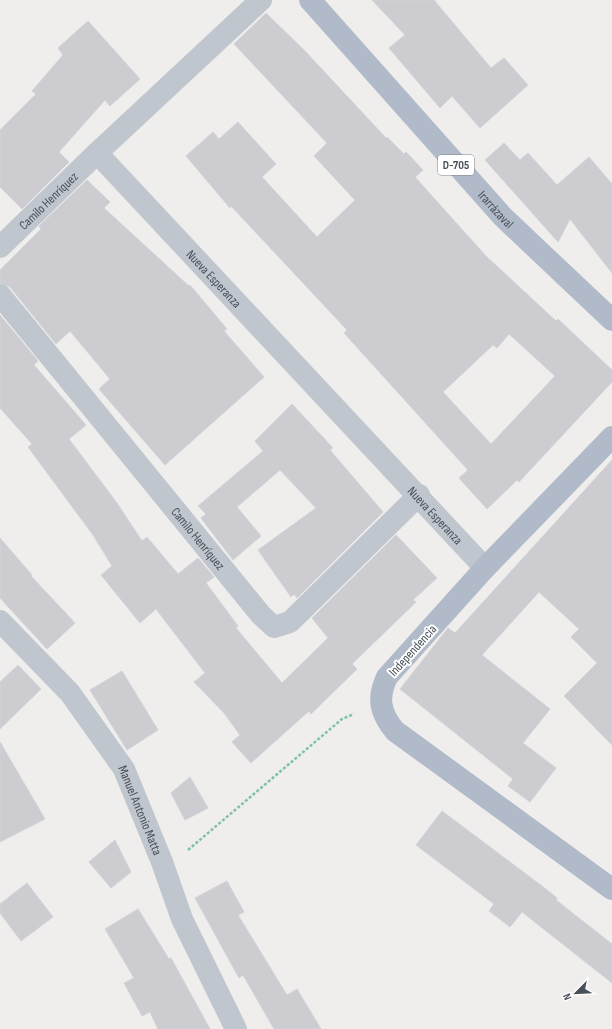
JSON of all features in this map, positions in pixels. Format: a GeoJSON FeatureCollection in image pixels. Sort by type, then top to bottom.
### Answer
{"type":"FeatureCollection","features":[{"type":"Feature","properties":{"kind":"main road","name":"Irarrázaval"},"geometry":{"type":"LineString","coordinates":[[310,0],[503,217],[612,320]]}},
{"type":"Feature","properties":{"kind":"main road","name":"Independencia"},"geometry":{"type":"LineString","coordinates":[[381,704],[381,694],[387,677],[485,568],[612,437]]}},
{"type":"Feature","properties":{"kind":"main road"},"geometry":{"type":"LineString","coordinates":[[381,704],[383,714],[395,731],[612,889]]}},
{"type":"Feature","properties":{"kind":"street"},"geometry":{"type":"LineString","coordinates":[[96,152],[261,0]]}},
{"type":"Feature","properties":{"kind":"street","name":"Camilo Henríquez"},"geometry":{"type":"LineString","coordinates":[[0,247],[96,152]]}},
{"type":"Feature","properties":{"kind":"street","name":"Nueva Esperanza"},"geometry":{"type":"LineString","coordinates":[[96,152],[419,495],[485,568]]}},
{"type":"Feature","properties":{"kind":"street","name":"Camilo Henríquez"},"geometry":{"type":"LineString","coordinates":[[0,295],[261,615],[274,626],[290,622],[419,495]]}},
{"type":"Feature","properties":{"kind":"street","name":"Manuel Antonio Matta"},"geometry":{"type":"LineString","coordinates":[[0,621],[70,693],[124,769],[162,862],[182,919],[236,1029]]}},
{"type":"Feature","properties":{"kind":"path"},"geometry":{"type":"LineString","coordinates":[[162,862],[182,854],[342,719],[381,704]]}},
{"type":"Feature","properties":{"kind":"building"},"geometry":{"type":"Polygon","coordinates":[[[372,0],[434,0],[491,68],[504,58],[528,85],[480,128],[452,96],[440,108],[389,48],[405,35],[372,0]]]}},
{"type":"Feature","properties":{"kind":"building"},"geometry":{"type":"Polygon","coordinates":[[[266,13],[305,51],[386,138],[387,137],[404,154],[406,152],[423,170],[415,177],[486,256],[556,321],[558,319],[612,370],[612,382],[519,482],[517,480],[487,509],[459,478],[468,470],[344,333],[347,330],[231,206],[230,208],[186,156],[213,132],[219,139],[238,122],[276,164],[262,177],[317,237],[355,200],[314,156],[327,143],[234,44],[266,13]],[[509,334],[497,348],[493,345],[443,392],[491,444],[555,376],[509,334]]]}},
{"type":"Feature","properties":{"kind":"building"},"geometry":{"type":"Polygon","coordinates":[[[88,21],[140,79],[110,106],[105,100],[59,152],[69,162],[22,209],[0,187],[0,130],[36,94],[32,91],[63,55],[58,48],[88,21]]]}},
{"type":"Feature","properties":{"kind":"building"},"geometry":{"type":"Polygon","coordinates":[[[504,143],[520,160],[528,153],[557,185],[589,157],[612,184],[612,273],[570,219],[558,242],[485,160],[504,143]]]}},
{"type":"Feature","properties":{"kind":"building"},"geometry":{"type":"Polygon","coordinates":[[[87,180],[110,202],[104,208],[189,286],[190,285],[227,329],[224,331],[264,377],[165,465],[99,389],[110,379],[70,331],[56,344],[10,287],[0,283],[0,270],[41,229],[39,226],[87,180]]]}},
{"type":"Feature","properties":{"kind":"building"},"geometry":{"type":"Polygon","coordinates":[[[0,315],[38,361],[34,365],[86,425],[69,439],[117,503],[142,541],[147,537],[178,574],[198,558],[214,577],[206,583],[238,626],[236,628],[282,683],[328,638],[312,618],[396,535],[437,578],[413,600],[416,602],[352,664],[357,669],[311,714],[309,711],[251,763],[232,742],[240,735],[224,713],[194,682],[205,673],[156,609],[140,623],[101,575],[112,566],[93,535],[28,447],[32,444],[0,408],[0,315]]]}},
{"type":"Feature","properties":{"kind":"building"},"geometry":{"type":"Polygon","coordinates":[[[292,404],[333,448],[330,450],[383,512],[297,598],[294,594],[291,597],[258,550],[316,508],[280,470],[237,507],[261,536],[233,560],[201,518],[206,514],[198,506],[263,451],[255,441],[292,404]]]}},
{"type":"Feature","properties":{"kind":"building"},"geometry":{"type":"Polygon","coordinates":[[[612,460],[612,745],[564,696],[597,663],[571,637],[579,629],[539,592],[482,655],[550,709],[523,743],[556,768],[530,802],[508,786],[513,779],[400,689],[448,628],[455,633],[612,460]]]}},
{"type":"Feature","properties":{"kind":"building"},"geometry":{"type":"Polygon","coordinates":[[[0,538],[32,575],[31,576],[75,623],[47,649],[0,598],[0,538]]]}},
{"type":"Feature","properties":{"kind":"building"},"geometry":{"type":"Polygon","coordinates":[[[18,665],[41,689],[0,729],[0,682],[18,665]]]}},
{"type":"Feature","properties":{"kind":"building"},"geometry":{"type":"Polygon","coordinates":[[[122,671],[158,730],[127,750],[90,690],[122,671]]]}},
{"type":"Feature","properties":{"kind":"building"},"geometry":{"type":"Polygon","coordinates":[[[0,742],[45,819],[0,842],[0,742]]]}},
{"type":"Feature","properties":{"kind":"building"},"geometry":{"type":"Polygon","coordinates":[[[190,777],[208,808],[185,820],[171,793],[190,777]]]}},
{"type":"Feature","properties":{"kind":"building"},"geometry":{"type":"Polygon","coordinates":[[[442,811],[542,886],[557,898],[556,900],[612,944],[612,983],[522,912],[510,927],[489,911],[494,904],[416,845],[442,811]]]}},
{"type":"Feature","properties":{"kind":"building"},"geometry":{"type":"Polygon","coordinates":[[[115,840],[131,872],[111,888],[89,862],[115,840]]]}},
{"type":"Feature","properties":{"kind":"building"},"geometry":{"type":"Polygon","coordinates":[[[227,881],[244,912],[238,915],[287,995],[297,989],[321,1029],[274,1029],[243,975],[239,978],[195,898],[227,881]]]}},
{"type":"Feature","properties":{"kind":"building"},"geometry":{"type":"Polygon","coordinates":[[[27,883],[53,917],[21,941],[0,913],[0,904],[27,883]]]}},
{"type":"Feature","properties":{"kind":"building"},"geometry":{"type":"Polygon","coordinates":[[[138,909],[169,959],[171,958],[210,1029],[158,1029],[150,1012],[142,1016],[124,983],[134,978],[105,929],[138,909]]]}}]}
